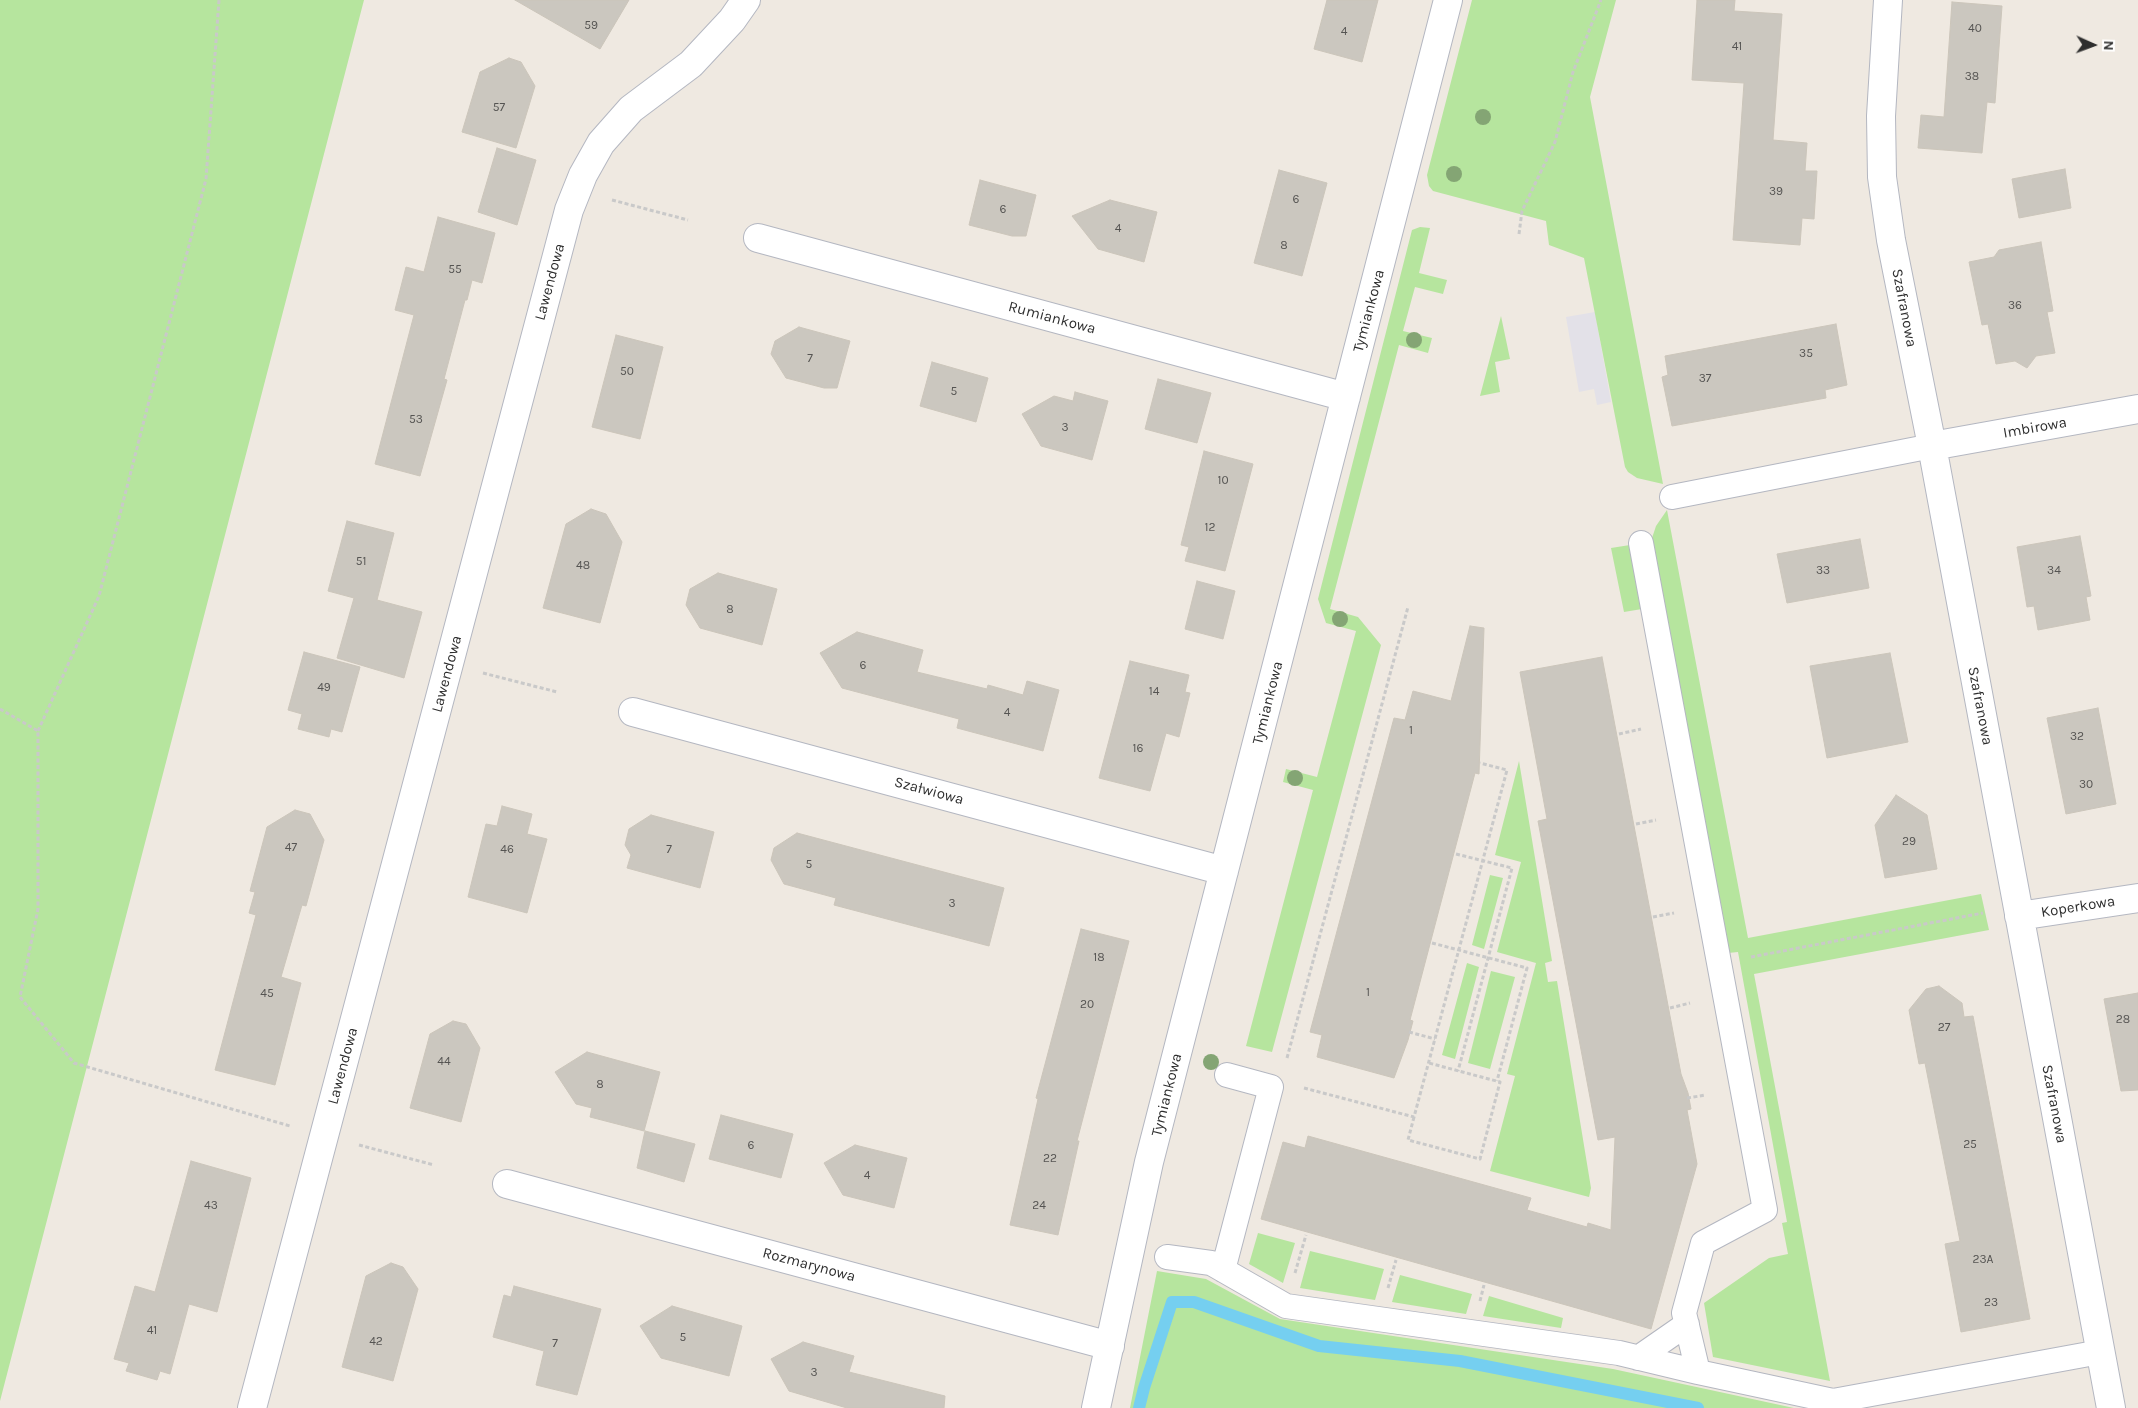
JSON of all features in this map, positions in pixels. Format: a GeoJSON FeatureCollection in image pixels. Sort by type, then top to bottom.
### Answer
{"type":"FeatureCollection","features":[{"type":"Feature","properties":{"kind":"street","name":"Lawendowa"},"geometry":{"type":"LineString","coordinates":[[252,1408],[569,210],[583,175],[601,143],[631,109],[691,64],[732,20],[746,0]]}},
{"type":"Feature","properties":{"kind":"street","name":"Tymiankowa"},"geometry":{"type":"LineString","coordinates":[[1096,1408],[1150,1162],[1448,0]]}},
{"type":"Feature","properties":{"kind":"street","name":"Szafranowa"},"geometry":{"type":"LineString","coordinates":[[1888,0],[1881,116],[1882,177],[1890,240],[1932,446],[2111,1408]]}},
{"type":"Feature","properties":{"kind":"street","name":"Rumiankowa"},"geometry":{"type":"LineString","coordinates":[[758,238],[1346,397]]}},
{"type":"Feature","properties":{"kind":"street","name":"Imbirowa"},"geometry":{"type":"LineString","coordinates":[[1932,446],[2138,409]]}},
{"type":"Feature","properties":{"kind":"street","name":"Szałwiowa"},"geometry":{"type":"LineString","coordinates":[[633,712],[1224,871]]}},
{"type":"Feature","properties":{"kind":"street","name":"Koperkowa"},"geometry":{"type":"LineString","coordinates":[[2019,916],[2138,898]]}},
{"type":"Feature","properties":{"kind":"street","name":"Rozmarynowa"},"geometry":{"type":"LineString","coordinates":[[507,1184],[1110,1346]]}},
{"type":"Feature","properties":{"kind":"lane"},"geometry":{"type":"LineString","coordinates":[[1672,497],[1932,446]]}},
{"type":"Feature","properties":{"kind":"lane"},"geometry":{"type":"LineString","coordinates":[[1641,543],[1765,1210],[1703,1243],[1684,1313],[1698,1372]]}},
{"type":"Feature","properties":{"kind":"lane"},"geometry":{"type":"LineString","coordinates":[[1223,1270],[1271,1087],[1227,1075]]}},
{"type":"Feature","properties":{"kind":"lane"},"geometry":{"type":"LineString","coordinates":[[1167,1257],[1211,1264],[1286,1306],[1619,1353],[1833,1401],[2100,1352]]}},
{"type":"Feature","properties":{"kind":"lane"},"geometry":{"type":"LineString","coordinates":[[1638,1358],[1687,1324]]}},
{"type":"Feature","properties":{"kind":"path"},"geometry":{"type":"LineString","coordinates":[[219,0],[206,180],[100,596],[38,731],[38,909],[20,997],[74,1063],[292,1126]]}},
{"type":"Feature","properties":{"kind":"path"},"geometry":{"type":"LineString","coordinates":[[1519,234],[1522,211],[1555,142],[1573,72],[1601,0]]}},
{"type":"Feature","properties":{"kind":"path"},"geometry":{"type":"LineString","coordinates":[[611,200],[688,220]]}},
{"type":"Feature","properties":{"kind":"path"},"geometry":{"type":"LineString","coordinates":[[1286,1063],[1408,607]]}},
{"type":"Feature","properties":{"kind":"path"},"geometry":{"type":"LineString","coordinates":[[475,670],[557,692]]}},
{"type":"Feature","properties":{"kind":"path"},"geometry":{"type":"LineString","coordinates":[[0,709],[38,731]]}},
{"type":"Feature","properties":{"kind":"path"},"geometry":{"type":"LineString","coordinates":[[1619,734],[1640,729]]}},
{"type":"Feature","properties":{"kind":"path"},"geometry":{"type":"LineString","coordinates":[[1429,1063],[1500,1082],[1480,1159],[1408,1140],[1507,770],[1480,763]]}},
{"type":"Feature","properties":{"kind":"path"},"geometry":{"type":"LineString","coordinates":[[1636,824],[1656,820]]}},
{"type":"Feature","properties":{"kind":"path"},"geometry":{"type":"LineString","coordinates":[[1456,854],[1512,868],[1458,1071]]}},
{"type":"Feature","properties":{"kind":"path"},"geometry":{"type":"LineString","coordinates":[[1653,917],[1674,913]]}},
{"type":"Feature","properties":{"kind":"path"},"geometry":{"type":"LineString","coordinates":[[1719,963],[1986,913],[2019,916]]}},
{"type":"Feature","properties":{"kind":"path"},"geometry":{"type":"LineString","coordinates":[[1432,943],[1527,968],[1497,1081]]}},
{"type":"Feature","properties":{"kind":"path"},"geometry":{"type":"LineString","coordinates":[[1670,1008],[1690,1003]]}},
{"type":"Feature","properties":{"kind":"path"},"geometry":{"type":"LineString","coordinates":[[1409,1032],[1435,1039]]}},
{"type":"Feature","properties":{"kind":"path"},"geometry":{"type":"LineString","coordinates":[[1300,1087],[1414,1118]]}},
{"type":"Feature","properties":{"kind":"path"},"geometry":{"type":"LineString","coordinates":[[1687,1098],[1706,1095]]}},
{"type":"Feature","properties":{"kind":"path"},"geometry":{"type":"LineString","coordinates":[[358,1145],[434,1165]]}},
{"type":"Feature","properties":{"kind":"shaded area"},"geometry":{"type":"Polygon","coordinates":[[[1595,312],[1611,402],[1597,405],[1594,389],[1579,392],[1566,317],[1595,312]]]}},
{"type":"Feature","properties":{"kind":"green space"},"geometry":{"type":"Polygon","coordinates":[[[0,0],[364,0],[0,1401],[0,0]]]}},
{"type":"Feature","properties":{"kind":"green space"},"geometry":{"type":"Polygon","coordinates":[[[1472,0],[1616,0],[1590,97],[1663,484],[1637,478],[1628,472],[1625,467],[1584,258],[1549,245],[1546,221],[1433,191],[1429,186],[1427,175],[1472,0]]]}},
{"type":"Feature","properties":{"kind":"green space"},"geometry":{"type":"Polygon","coordinates":[[[1420,227],[1430,228],[1419,273],[1447,280],[1443,294],[1415,287],[1403,331],[1432,338],[1428,353],[1399,345],[1330,609],[1358,617],[1381,645],[1272,1052],[1246,1046],[1313,790],[1283,782],[1286,769],[1317,777],[1356,631],[1326,623],[1318,599],[1412,230],[1420,227]]]}},
{"type":"Feature","properties":{"kind":"green space"},"geometry":{"type":"Polygon","coordinates":[[[1501,316],[1510,359],[1495,362],[1500,392],[1480,396],[1501,316]]]}},
{"type":"Feature","properties":{"kind":"green space"},"geometry":{"type":"Polygon","coordinates":[[[1667,510],[1748,938],[1981,894],[1989,930],[1754,974],[1830,1381],[1713,1357],[1704,1303],[1769,1258],[1788,1254],[1782,1223],[1787,1222],[1738,952],[1728,953],[1651,541],[1656,526],[1667,510]]]}},
{"type":"Feature","properties":{"kind":"green space"},"geometry":{"type":"Polygon","coordinates":[[[1630,545],[1642,609],[1624,612],[1611,548],[1630,545]]]}},
{"type":"Feature","properties":{"kind":"green space"},"geometry":{"type":"Polygon","coordinates":[[[1519,761],[1552,961],[1545,963],[1548,982],[1557,981],[1591,1188],[1589,1197],[1490,1171],[1515,1076],[1507,1074],[1536,963],[1497,952],[1521,862],[1495,855],[1519,761]]]}},
{"type":"Feature","properties":{"kind":"green space"},"geometry":{"type":"Polygon","coordinates":[[[1490,875],[1503,878],[1484,949],[1472,945],[1490,875]]]}},
{"type":"Feature","properties":{"kind":"green space"},"geometry":{"type":"Polygon","coordinates":[[[1467,963],[1479,967],[1455,1059],[1442,1055],[1467,963]]]}},
{"type":"Feature","properties":{"kind":"green space"},"geometry":{"type":"Polygon","coordinates":[[[1491,971],[1515,977],[1490,1069],[1468,1063],[1491,971]]]}},
{"type":"Feature","properties":{"kind":"green space"},"geometry":{"type":"Polygon","coordinates":[[[1258,1233],[1295,1243],[1283,1283],[1249,1264],[1258,1233]]]}},
{"type":"Feature","properties":{"kind":"green space"},"geometry":{"type":"Polygon","coordinates":[[[1310,1251],[1384,1269],[1375,1300],[1300,1288],[1310,1251]]]}},
{"type":"Feature","properties":{"kind":"green space"},"geometry":{"type":"Polygon","coordinates":[[[1157,1271],[1206,1279],[1280,1319],[1613,1369],[1794,1408],[1130,1408],[1157,1271]]]}},
{"type":"Feature","properties":{"kind":"green space"},"geometry":{"type":"Polygon","coordinates":[[[1400,1275],[1472,1294],[1466,1314],[1392,1302],[1400,1275]]]}},
{"type":"Feature","properties":{"kind":"green space"},"geometry":{"type":"Polygon","coordinates":[[[1489,1296],[1563,1318],[1561,1328],[1483,1316],[1489,1296]]]}},
{"type":"Feature","properties":{"kind":"building"},"geometry":{"type":"Polygon","coordinates":[[[515,0],[629,0],[600,49],[515,0]]]}},
{"type":"Feature","properties":{"kind":"building"},"geometry":{"type":"Polygon","coordinates":[[[1327,0],[1378,0],[1362,62],[1314,49],[1327,0]]]}},
{"type":"Feature","properties":{"kind":"building"},"geometry":{"type":"Polygon","coordinates":[[[1697,0],[1735,0],[1734,11],[1782,14],[1773,140],[1807,143],[1805,171],[1817,171],[1814,219],[1802,218],[1800,245],[1733,240],[1744,83],[1692,80],[1697,0]]]}},
{"type":"Feature","properties":{"kind":"building"},"geometry":{"type":"Polygon","coordinates":[[[1952,2],[2002,6],[1995,103],[1987,102],[1982,153],[1918,148],[1921,115],[1944,117],[1952,2]]]}},
{"type":"Feature","properties":{"kind":"building"},"geometry":{"type":"Polygon","coordinates":[[[509,58],[521,62],[535,86],[516,148],[462,132],[480,72],[509,58]]]}},
{"type":"Feature","properties":{"kind":"building"},"geometry":{"type":"Polygon","coordinates":[[[497,148],[536,160],[517,225],[478,212],[497,148]]]}},
{"type":"Feature","properties":{"kind":"building"},"geometry":{"type":"Polygon","coordinates":[[[2065,169],[2071,208],[2019,218],[2012,179],[2065,169]]]}},
{"type":"Feature","properties":{"kind":"building"},"geometry":{"type":"Polygon","coordinates":[[[1279,170],[1327,183],[1302,276],[1254,263],[1279,170]]]}},
{"type":"Feature","properties":{"kind":"building"},"geometry":{"type":"Polygon","coordinates":[[[980,180],[1036,195],[1026,236],[1012,236],[969,225],[980,180]]]}},
{"type":"Feature","properties":{"kind":"building"},"geometry":{"type":"Polygon","coordinates":[[[1110,200],[1157,212],[1144,262],[1098,249],[1072,216],[1110,200]]]}},
{"type":"Feature","properties":{"kind":"building"},"geometry":{"type":"Polygon","coordinates":[[[438,217],[495,233],[482,283],[472,280],[467,300],[465,300],[444,379],[447,380],[420,476],[375,464],[414,315],[395,310],[406,267],[424,272],[438,217]]]}},
{"type":"Feature","properties":{"kind":"building"},"geometry":{"type":"Polygon","coordinates":[[[2041,242],[2053,311],[2047,312],[2055,353],[2036,356],[2027,368],[2015,361],[1996,364],[1988,324],[1982,325],[1969,262],[1994,257],[1999,250],[2041,242]]]}},
{"type":"Feature","properties":{"kind":"building"},"geometry":{"type":"Polygon","coordinates":[[[1836,324],[1847,385],[1825,390],[1826,398],[1672,426],[1662,377],[1668,375],[1665,356],[1836,324]]]}},
{"type":"Feature","properties":{"kind":"building"},"geometry":{"type":"Polygon","coordinates":[[[799,327],[850,341],[837,388],[824,388],[786,378],[771,354],[775,341],[799,327]]]}},
{"type":"Feature","properties":{"kind":"building"},"geometry":{"type":"Polygon","coordinates":[[[616,335],[663,347],[640,439],[592,427],[616,335]]]}},
{"type":"Feature","properties":{"kind":"building"},"geometry":{"type":"Polygon","coordinates":[[[932,362],[988,378],[976,422],[920,406],[932,362]]]}},
{"type":"Feature","properties":{"kind":"building"},"geometry":{"type":"Polygon","coordinates":[[[1158,379],[1211,393],[1197,443],[1145,429],[1158,379]]]}},
{"type":"Feature","properties":{"kind":"building"},"geometry":{"type":"Polygon","coordinates":[[[1075,392],[1108,401],[1092,460],[1041,446],[1022,414],[1054,396],[1073,401],[1075,392]]]}},
{"type":"Feature","properties":{"kind":"building"},"geometry":{"type":"Polygon","coordinates":[[[1204,451],[1253,464],[1225,571],[1185,561],[1189,547],[1181,545],[1204,451]]]}},
{"type":"Feature","properties":{"kind":"building"},"geometry":{"type":"Polygon","coordinates":[[[591,509],[606,514],[622,542],[600,623],[543,608],[566,524],[591,509]]]}},
{"type":"Feature","properties":{"kind":"building"},"geometry":{"type":"Polygon","coordinates":[[[347,521],[394,533],[377,600],[422,612],[404,678],[337,658],[354,598],[328,591],[347,521]]]}},
{"type":"Feature","properties":{"kind":"building"},"geometry":{"type":"Polygon","coordinates":[[[2080,536],[2091,596],[2086,597],[2090,620],[2038,630],[2034,606],[2027,607],[2017,547],[2080,536]]]}},
{"type":"Feature","properties":{"kind":"building"},"geometry":{"type":"Polygon","coordinates":[[[1860,539],[1869,588],[1787,603],[1777,554],[1860,539]]]}},
{"type":"Feature","properties":{"kind":"building"},"geometry":{"type":"Polygon","coordinates":[[[718,573],[777,589],[762,645],[700,628],[686,605],[690,589],[718,573]]]}},
{"type":"Feature","properties":{"kind":"building"},"geometry":{"type":"Polygon","coordinates":[[[1197,581],[1235,591],[1223,639],[1185,629],[1197,581]]]}},
{"type":"Feature","properties":{"kind":"building"},"geometry":{"type":"Polygon","coordinates":[[[1470,626],[1484,628],[1479,774],[1475,773],[1410,1020],[1413,1021],[1408,1040],[1394,1078],[1317,1057],[1322,1035],[1310,1032],[1394,718],[1405,720],[1413,691],[1451,701],[1470,626]]]}},
{"type":"Feature","properties":{"kind":"building"},"geometry":{"type":"Polygon","coordinates":[[[857,632],[923,650],[917,672],[987,689],[988,685],[1023,695],[1027,681],[1059,690],[1043,751],[957,728],[959,719],[842,688],[820,653],[857,632]]]}},
{"type":"Feature","properties":{"kind":"building"},"geometry":{"type":"Polygon","coordinates":[[[304,652],[360,667],[342,732],[331,729],[329,737],[298,729],[302,714],[288,710],[304,652]]]}},
{"type":"Feature","properties":{"kind":"building"},"geometry":{"type":"Polygon","coordinates":[[[1890,653],[1908,742],[1827,758],[1810,666],[1890,653]]]}},
{"type":"Feature","properties":{"kind":"building"},"geometry":{"type":"Polygon","coordinates":[[[1602,657],[1681,1074],[1688,1093],[1691,1109],[1687,1110],[1697,1164],[1651,1329],[1261,1219],[1283,1142],[1305,1148],[1308,1136],[1531,1198],[1527,1210],[1587,1227],[1588,1223],[1611,1230],[1615,1137],[1598,1140],[1538,821],[1547,819],[1520,672],[1602,657]]]}},
{"type":"Feature","properties":{"kind":"building"},"geometry":{"type":"Polygon","coordinates":[[[1130,661],[1189,675],[1185,692],[1190,693],[1179,737],[1166,733],[1150,791],[1099,778],[1130,661]]]}},
{"type":"Feature","properties":{"kind":"building"},"geometry":{"type":"Polygon","coordinates":[[[2098,708],[2116,804],[2066,814],[2047,718],[2098,708]]]}},
{"type":"Feature","properties":{"kind":"building"},"geometry":{"type":"Polygon","coordinates":[[[1896,795],[1927,815],[1937,869],[1885,878],[1875,825],[1896,795]]]}},
{"type":"Feature","properties":{"kind":"building"},"geometry":{"type":"Polygon","coordinates":[[[502,806],[532,814],[527,834],[547,839],[527,913],[468,897],[486,824],[497,826],[502,806]]]}},
{"type":"Feature","properties":{"kind":"building"},"geometry":{"type":"Polygon","coordinates":[[[295,810],[310,814],[324,840],[306,906],[302,905],[281,977],[301,983],[275,1085],[215,1070],[256,915],[249,913],[255,892],[250,891],[267,827],[295,810]]]}},
{"type":"Feature","properties":{"kind":"building"},"geometry":{"type":"Polygon","coordinates":[[[651,815],[714,832],[700,888],[627,868],[631,855],[625,845],[629,829],[651,815]]]}},
{"type":"Feature","properties":{"kind":"building"},"geometry":{"type":"Polygon","coordinates":[[[797,833],[1004,888],[989,946],[834,905],[836,898],[784,884],[771,860],[774,848],[797,833]]]}},
{"type":"Feature","properties":{"kind":"building"},"geometry":{"type":"Polygon","coordinates":[[[1081,929],[1129,941],[1077,1141],[1079,1141],[1058,1235],[1010,1225],[1038,1099],[1036,1098],[1081,929]]]}},
{"type":"Feature","properties":{"kind":"building"},"geometry":{"type":"Polygon","coordinates":[[[1939,986],[1962,1003],[1964,1017],[1973,1016],[2030,1319],[1961,1332],[1945,1244],[1960,1241],[1925,1063],[1919,1064],[1909,1010],[1926,989],[1939,986]]]}},
{"type":"Feature","properties":{"kind":"building"},"geometry":{"type":"Polygon","coordinates":[[[2138,993],[2138,1090],[2121,1091],[2104,999],[2138,993]]]}},
{"type":"Feature","properties":{"kind":"building"},"geometry":{"type":"Polygon","coordinates":[[[453,1021],[466,1024],[480,1048],[461,1122],[410,1108],[430,1034],[453,1021]]]}},
{"type":"Feature","properties":{"kind":"building"},"geometry":{"type":"Polygon","coordinates":[[[587,1052],[660,1072],[644,1131],[590,1117],[592,1108],[576,1104],[555,1072],[587,1052]]]}},
{"type":"Feature","properties":{"kind":"building"},"geometry":{"type":"Polygon","coordinates":[[[721,1115],[793,1134],[781,1178],[709,1159],[721,1115]]]}},
{"type":"Feature","properties":{"kind":"building"},"geometry":{"type":"Polygon","coordinates":[[[645,1131],[695,1144],[684,1182],[637,1168],[645,1131]]]}},
{"type":"Feature","properties":{"kind":"building"},"geometry":{"type":"Polygon","coordinates":[[[855,1145],[907,1158],[894,1208],[843,1195],[824,1163],[855,1145]]]}},
{"type":"Feature","properties":{"kind":"building"},"geometry":{"type":"Polygon","coordinates":[[[191,1161],[251,1178],[217,1312],[189,1304],[170,1374],[160,1371],[157,1380],[126,1371],[129,1363],[114,1359],[135,1286],[155,1292],[191,1161]]]}},
{"type":"Feature","properties":{"kind":"building"},"geometry":{"type":"Polygon","coordinates":[[[391,1263],[403,1267],[418,1289],[393,1381],[342,1367],[366,1276],[391,1263]]]}},
{"type":"Feature","properties":{"kind":"building"},"geometry":{"type":"Polygon","coordinates":[[[514,1286],[601,1309],[577,1395],[536,1385],[544,1351],[493,1337],[504,1295],[511,1297],[514,1286]]]}},
{"type":"Feature","properties":{"kind":"building"},"geometry":{"type":"Polygon","coordinates":[[[672,1306],[742,1326],[729,1376],[661,1358],[640,1326],[672,1306]]]}},
{"type":"Feature","properties":{"kind":"building"},"geometry":{"type":"Polygon","coordinates":[[[803,1342],[854,1356],[849,1372],[945,1396],[944,1408],[847,1408],[789,1391],[771,1359],[803,1342]]]}},
{"type":"Feature","properties":{"kind":"waterway"},"geometry":{"type":"LineString","coordinates":[[1139,1408],[1172,1302],[1194,1302],[1319,1346],[1460,1361],[1698,1408]]}}]}
